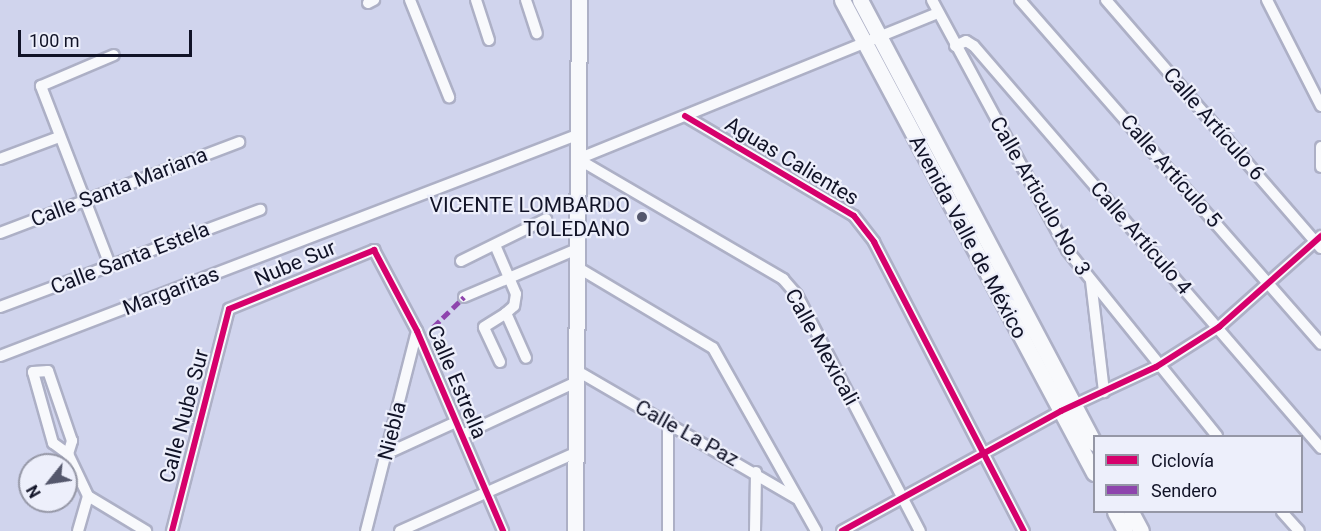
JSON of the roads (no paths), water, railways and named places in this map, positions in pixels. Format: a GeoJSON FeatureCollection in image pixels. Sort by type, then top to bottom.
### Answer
{"type":"FeatureCollection","features":[{"type":"Feature","properties":{"kind":"main road"},"geometry":{"type":"LineString","coordinates":[[575,531],[574,376],[579,0]]}},
{"type":"Feature","properties":{"kind":"main road","name":"Avenida Valle de México"},"geometry":{"type":"LineString","coordinates":[[842,0],[1068,408],[1093,440]]}},
{"type":"Feature","properties":{"kind":"main road","name":"Avenida Valle de México"},"geometry":{"type":"LineString","coordinates":[[860,0],[1068,408],[1093,468]]}},
{"type":"Feature","properties":{"kind":"main road"},"geometry":{"type":"LineString","coordinates":[[1116,513],[1125,531]]}},
{"type":"Feature","properties":{"kind":"main road"},"geometry":{"type":"LineString","coordinates":[[1132,513],[1141,531]]}},
{"type":"Feature","properties":{"kind":"street"},"geometry":{"type":"LineString","coordinates":[[410,0],[449,97]]}},
{"type":"Feature","properties":{"kind":"street"},"geometry":{"type":"LineString","coordinates":[[476,0],[489,40]]}},
{"type":"Feature","properties":{"kind":"street"},"geometry":{"type":"LineString","coordinates":[[526,0],[537,33]]}},
{"type":"Feature","properties":{"kind":"street"},"geometry":{"type":"LineString","coordinates":[[578,159],[938,13],[932,0]]}},
{"type":"Feature","properties":{"kind":"street","name":"Calle Artículo 5"},"geometry":{"type":"LineString","coordinates":[[1020,0],[1321,344]]}},
{"type":"Feature","properties":{"kind":"street","name":"Calle Artículo 6"},"geometry":{"type":"LineString","coordinates":[[1106,0],[1319,242]]}},
{"type":"Feature","properties":{"kind":"street"},"geometry":{"type":"LineString","coordinates":[[1267,0],[1321,106]]}},
{"type":"Feature","properties":{"kind":"street","name":"Calle Articulo No. 3"},"geometry":{"type":"LineString","coordinates":[[938,13],[1068,250],[1090,281],[1104,392]]}},
{"type":"Feature","properties":{"kind":"street","name":"Calle Artículo 4"},"geometry":{"type":"LineString","coordinates":[[955,46],[966,41],[974,46],[1219,327],[1321,448]]}},
{"type":"Feature","properties":{"kind":"street"},"geometry":{"type":"LineString","coordinates":[[110,265],[41,86],[114,56]]}},
{"type":"Feature","properties":{"kind":"street","name":"Aguas Calientes"},"geometry":{"type":"LineString","coordinates":[[685,116],[854,216],[874,242],[981,454],[1024,531]]}},
{"type":"Feature","properties":{"kind":"street","name":"Margaritas"},"geometry":{"type":"LineString","coordinates":[[0,356],[577,135]]}},
{"type":"Feature","properties":{"kind":"street"},"geometry":{"type":"LineString","coordinates":[[0,159],[59,137]]}},
{"type":"Feature","properties":{"kind":"street","name":"Calle Santa Mariana"},"geometry":{"type":"LineString","coordinates":[[0,233],[238,142]]}},
{"type":"Feature","properties":{"kind":"street"},"geometry":{"type":"LineString","coordinates":[[1321,147],[1321,167]]}},
{"type":"Feature","properties":{"kind":"street","name":"Calle Mexicali"},"geometry":{"type":"LineString","coordinates":[[578,159],[783,279],[797,295],[920,531]]}},
{"type":"Feature","properties":{"kind":"street","name":"Calle Santa Estela"},"geometry":{"type":"LineString","coordinates":[[0,307],[260,210]]}},
{"type":"Feature","properties":{"kind":"street"},"geometry":{"type":"LineString","coordinates":[[460,261],[546,219]]}},
{"type":"Feature","properties":{"kind":"street"},"geometry":{"type":"LineString","coordinates":[[842,531],[1068,408],[1156,367],[1219,327],[1319,242]]}},
{"type":"Feature","properties":{"kind":"street"},"geometry":{"type":"LineString","coordinates":[[495,244],[511,278],[517,300],[506,313],[484,327],[500,362]]}},
{"type":"Feature","properties":{"kind":"street"},"geometry":{"type":"LineString","coordinates":[[464,297],[577,249]]}},
{"type":"Feature","properties":{"kind":"street","name":"Nube Sur"},"geometry":{"type":"LineString","coordinates":[[230,309],[374,250]]}},
{"type":"Feature","properties":{"kind":"street","name":"Calle Estrella"},"geometry":{"type":"LineString","coordinates":[[374,250],[417,331],[503,531]]}},
{"type":"Feature","properties":{"kind":"street"},"geometry":{"type":"LineString","coordinates":[[577,267],[712,348],[816,531]]}},
{"type":"Feature","properties":{"kind":"street"},"geometry":{"type":"LineString","coordinates":[[1090,281],[1156,367],[1216,435]]}},
{"type":"Feature","properties":{"kind":"street","name":"Calle Nube Sur"},"geometry":{"type":"LineString","coordinates":[[172,531],[230,309]]}},
{"type":"Feature","properties":{"kind":"street"},"geometry":{"type":"LineString","coordinates":[[506,313],[526,358]]}},
{"type":"Feature","properties":{"kind":"street","name":"Niebla"},"geometry":{"type":"LineString","coordinates":[[366,531],[417,331]]}},
{"type":"Feature","properties":{"kind":"street"},"geometry":{"type":"LineString","coordinates":[[48,371],[72,441],[68,454],[53,442],[32,382],[33,372],[48,371]]}},
{"type":"Feature","properties":{"kind":"street"},"geometry":{"type":"LineString","coordinates":[[462,435],[574,376]]}},
{"type":"Feature","properties":{"kind":"street","name":"Calle La Paz"},"geometry":{"type":"LineString","coordinates":[[574,376],[668,422],[756,472],[798,500]]}},
{"type":"Feature","properties":{"kind":"street"},"geometry":{"type":"LineString","coordinates":[[386,454],[456,422]]}},
{"type":"Feature","properties":{"kind":"street"},"geometry":{"type":"LineString","coordinates":[[668,422],[668,531]]}},
{"type":"Feature","properties":{"kind":"street"},"geometry":{"type":"LineString","coordinates":[[400,531],[487,494],[574,453]]}},
{"type":"Feature","properties":{"kind":"street"},"geometry":{"type":"LineString","coordinates":[[755,531],[756,472]]}},
{"type":"Feature","properties":{"kind":"street"},"geometry":{"type":"LineString","coordinates":[[78,475],[88,496],[146,531]]}},
{"type":"Feature","properties":{"kind":"street"},"geometry":{"type":"LineString","coordinates":[[78,531],[88,496]]}},
{"type":"Feature","properties":{"kind":"street"},"geometry":{"type":"LineString","coordinates":[[1283,513],[1299,531]]}},
{"type":"Feature","properties":{"kind":"place","name":"VICENTE LOMBARDO TOLEDANO"},"geometry":{"type":"Point","coordinates":[642,217]}}]}
